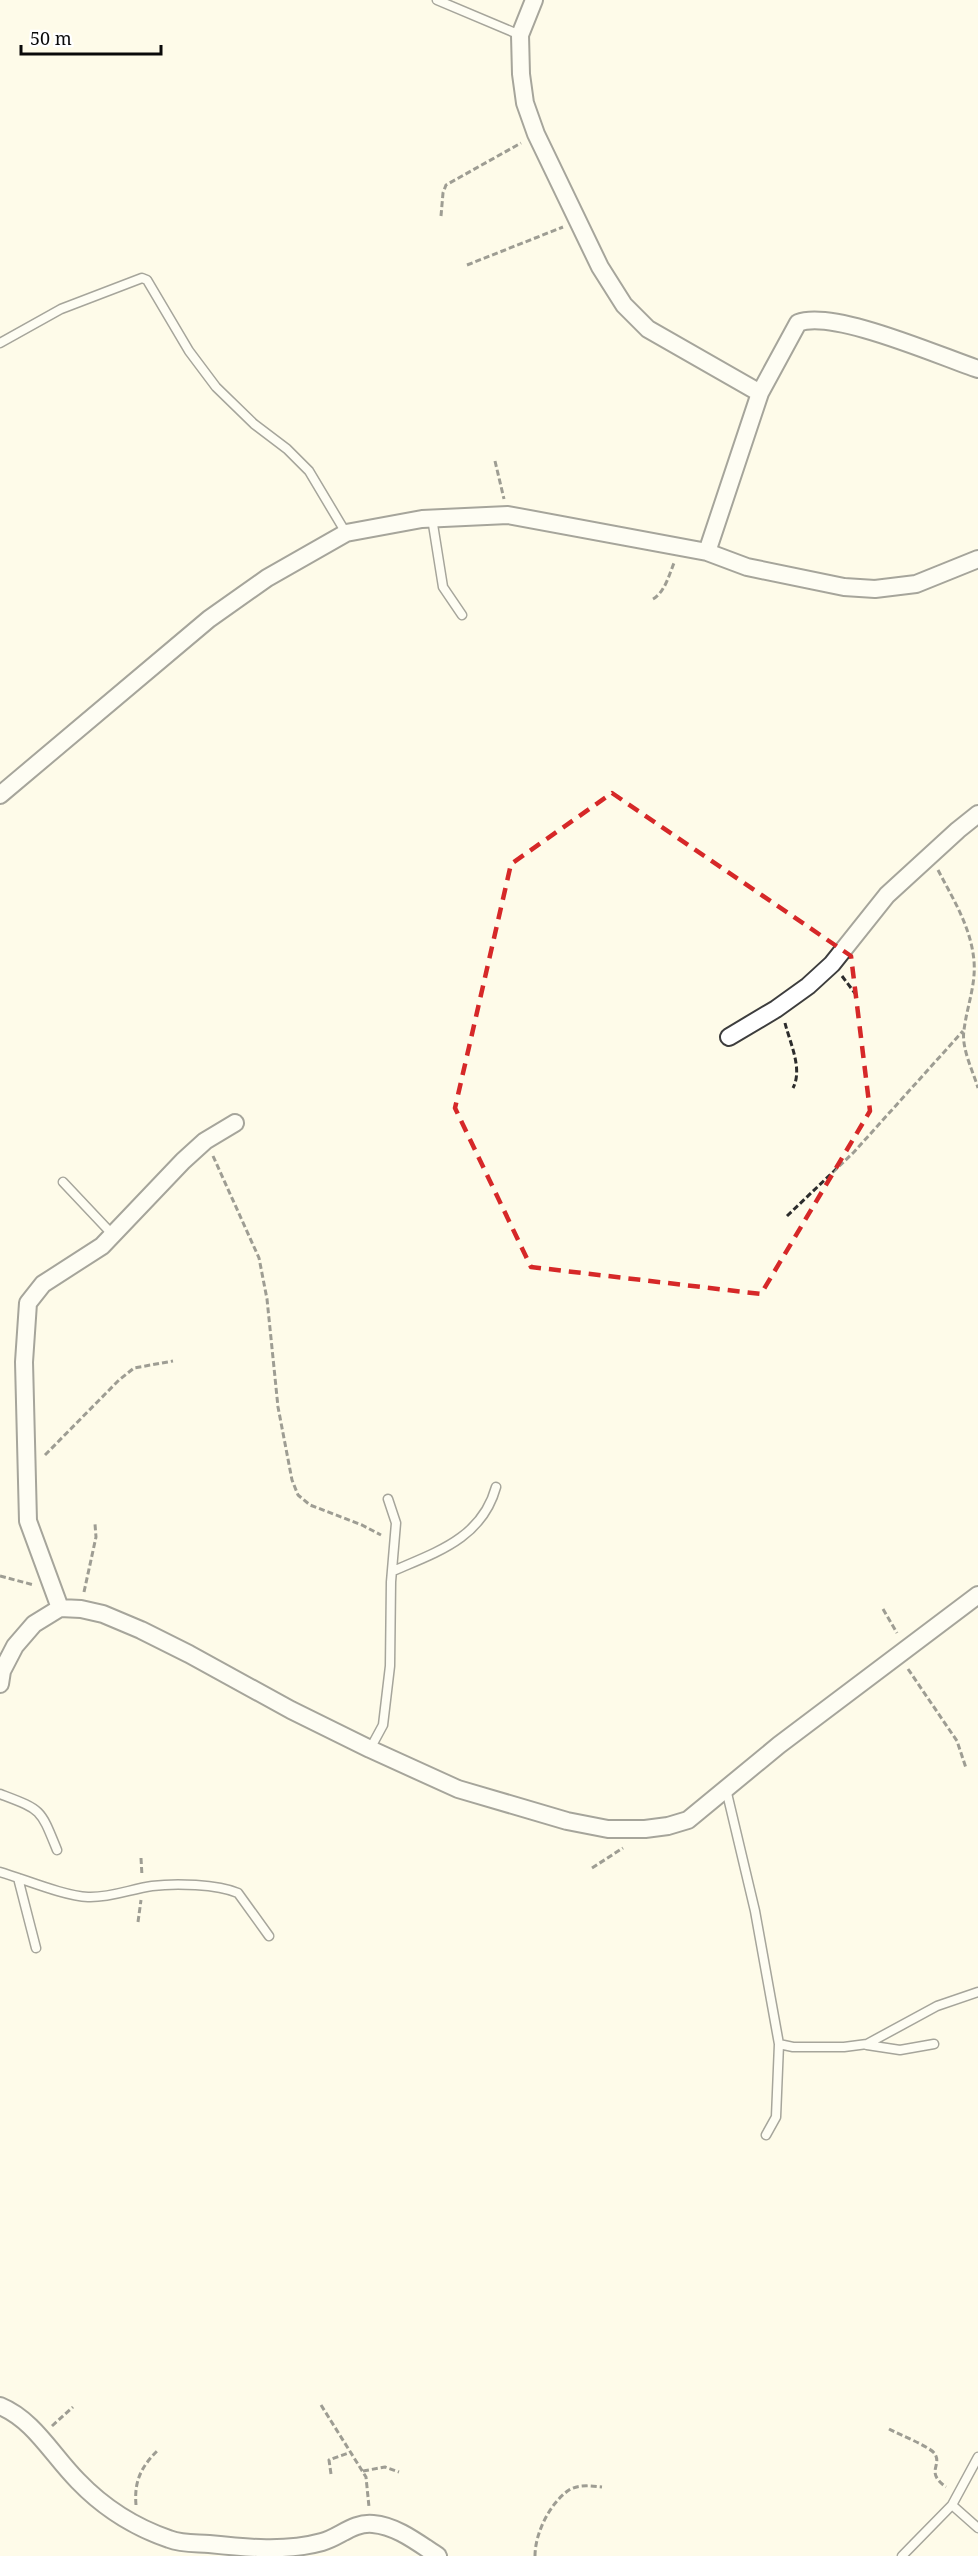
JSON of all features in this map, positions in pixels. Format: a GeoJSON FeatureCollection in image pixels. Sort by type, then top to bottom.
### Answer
{"type":"FeatureCollection","features":[{"type":"Feature","properties":{"kind":"street"},"geometry":{"type":"LineString","coordinates":[[534,0],[520,35],[525,103],[536,134],[600,267],[624,305],[648,329],[760,393]]}},
{"type":"Feature","properties":{"kind":"street"},"geometry":{"type":"LineString","coordinates":[[707,552],[760,393],[798,323],[817,319],[872,331],[978,369]]}},
{"type":"Feature","properties":{"kind":"street"},"geometry":{"type":"LineString","coordinates":[[0,795],[209,619],[267,578],[346,533],[432,518],[508,515],[707,552],[747,567],[844,587],[875,589],[916,584],[978,559]]}},
{"type":"Feature","properties":{"kind":"street"},"geometry":{"type":"LineString","coordinates":[[729,1037],[781,1005],[832,964],[887,895],[978,814]]}},
{"type":"Feature","properties":{"kind":"street"},"geometry":{"type":"LineString","coordinates":[[60,1608],[28,1521],[24,1362],[28,1303],[44,1284],[102,1246],[183,1161],[206,1141],[235,1123]]}},
{"type":"Feature","properties":{"kind":"street"},"geometry":{"type":"LineString","coordinates":[[0,1684],[2,1671],[15,1646],[34,1624],[60,1608],[81,1609],[103,1614],[151,1635],[370,1749],[458,1789],[538,1813],[608,1829],[668,1826],[688,1820],[779,1745],[978,1595]]}},
{"type":"Feature","properties":{"kind":"street"},"geometry":{"type":"LineString","coordinates":[[0,2406],[14,2412],[40,2437],[78,2481],[123,2518],[140,2527],[185,2543],[277,2548],[321,2542],[355,2526],[370,2523],[406,2535],[438,2556]]}},
{"type":"Feature","properties":{"kind":"lane"},"geometry":{"type":"LineString","coordinates":[[436,0],[520,35]]}},
{"type":"Feature","properties":{"kind":"lane"},"geometry":{"type":"LineString","coordinates":[[0,343],[61,309],[142,278],[147,280],[189,351],[216,387],[254,424],[287,449],[309,471],[346,533]]}},
{"type":"Feature","properties":{"kind":"lane"},"geometry":{"type":"LineString","coordinates":[[432,518],[440,578],[447,595],[462,615]]}},
{"type":"Feature","properties":{"kind":"lane"},"geometry":{"type":"LineString","coordinates":[[63,1182],[113,1235]]}},
{"type":"Feature","properties":{"kind":"lane"},"geometry":{"type":"LineString","coordinates":[[393,1571],[439,1551],[472,1530],[486,1513],[496,1486]]}},
{"type":"Feature","properties":{"kind":"lane"},"geometry":{"type":"LineString","coordinates":[[370,1749],[383,1725],[387,1706],[396,1543],[396,1523],[388,1499]]}},
{"type":"Feature","properties":{"kind":"lane"},"geometry":{"type":"LineString","coordinates":[[726,1789],[755,1911],[779,2044],[777,2117],[766,2135]]}},
{"type":"Feature","properties":{"kind":"lane"},"geometry":{"type":"LineString","coordinates":[[0,1794],[33,1807],[42,1815],[57,1850]]}},
{"type":"Feature","properties":{"kind":"lane"},"geometry":{"type":"LineString","coordinates":[[0,1872],[81,1897],[99,1897],[153,1886],[187,1885],[230,1890],[238,1893],[269,1936]]}},
{"type":"Feature","properties":{"kind":"lane"},"geometry":{"type":"LineString","coordinates":[[18,1878],[36,1948]]}},
{"type":"Feature","properties":{"kind":"lane"},"geometry":{"type":"LineString","coordinates":[[779,2044],[793,2047],[844,2048],[867,2044],[937,2006],[978,1992]]}},
{"type":"Feature","properties":{"kind":"lane"},"geometry":{"type":"LineString","coordinates":[[867,2044],[900,2050],[934,2044]]}},
{"type":"Feature","properties":{"kind":"lane"},"geometry":{"type":"LineString","coordinates":[[902,2556],[952,2505],[978,2457]]}},
{"type":"Feature","properties":{"kind":"lane"},"geometry":{"type":"LineString","coordinates":[[952,2505],[978,2528]]}},
{"type":"Feature","properties":{"kind":"path"},"geometry":{"type":"LineString","coordinates":[[441,216],[446,185],[536,134]]}},
{"type":"Feature","properties":{"kind":"path"},"geometry":{"type":"LineString","coordinates":[[466,265],[578,221]]}},
{"type":"Feature","properties":{"kind":"path"},"geometry":{"type":"LineString","coordinates":[[495,461],[508,515]]}},
{"type":"Feature","properties":{"kind":"path"},"geometry":{"type":"LineString","coordinates":[[653,599],[659,596],[663,589],[681,548]]}},
{"type":"Feature","properties":{"kind":"path"},"geometry":{"type":"LineString","coordinates":[[931,856],[969,930],[974,961],[974,989],[963,1031],[978,1088]]}},
{"type":"Feature","properties":{"kind":"path"},"geometry":{"type":"LineString","coordinates":[[832,964],[857,996]]}},
{"type":"Feature","properties":{"kind":"path"},"geometry":{"type":"LineString","coordinates":[[781,1005],[797,1069],[797,1079],[793,1088]]}},
{"type":"Feature","properties":{"kind":"path"},"geometry":{"type":"LineString","coordinates":[[787,1216],[854,1152],[963,1031]]}},
{"type":"Feature","properties":{"kind":"path"},"geometry":{"type":"LineString","coordinates":[[206,1141],[259,1258],[267,1299],[278,1407],[292,1480],[298,1495],[310,1505],[363,1525],[396,1543]]}},
{"type":"Feature","properties":{"kind":"path"},"geometry":{"type":"LineString","coordinates":[[27,1474],[119,1380],[134,1368],[173,1361]]}},
{"type":"Feature","properties":{"kind":"path"},"geometry":{"type":"LineString","coordinates":[[81,1609],[94,1543],[95,1524]]}},
{"type":"Feature","properties":{"kind":"path"},"geometry":{"type":"LineString","coordinates":[[0,1576],[53,1590]]}},
{"type":"Feature","properties":{"kind":"path"},"geometry":{"type":"LineString","coordinates":[[883,1609],[915,1681],[942,1716],[957,1741],[966,1768]]}},
{"type":"Feature","properties":{"kind":"path"},"geometry":{"type":"LineString","coordinates":[[592,1868],[626,1846],[645,1828]]}},
{"type":"Feature","properties":{"kind":"path"},"geometry":{"type":"LineString","coordinates":[[321,2405],[363,2471],[368,2484],[370,2523]]}},
{"type":"Feature","properties":{"kind":"path"},"geometry":{"type":"LineString","coordinates":[[40,2437],[73,2407]]}},
{"type":"Feature","properties":{"kind":"path"},"geometry":{"type":"LineString","coordinates":[[890,2429],[932,2451],[936,2455],[935,2473],[938,2481],[957,2495]]}},
{"type":"Feature","properties":{"kind":"path"},"geometry":{"type":"LineString","coordinates":[[140,2527],[135,2491],[138,2474],[158,2450]]}},
{"type":"Feature","properties":{"kind":"path"},"geometry":{"type":"LineString","coordinates":[[331,2474],[329,2460],[351,2452]]}},
{"type":"Feature","properties":{"kind":"path"},"geometry":{"type":"LineString","coordinates":[[363,2471],[385,2468],[399,2472]]}},
{"type":"Feature","properties":{"kind":"path"},"geometry":{"type":"LineString","coordinates":[[536,2556],[537,2533],[543,2520],[563,2496],[569,2490],[579,2486],[602,2487]]}},
{"type":"Feature","properties":{"kind":"highlighted area"},"geometry":{"type":"Polygon","coordinates":[[[612,793],[851,956],[870,1111],[761,1294],[531,1267],[455,1108],[511,864],[612,793]]]}}]}
